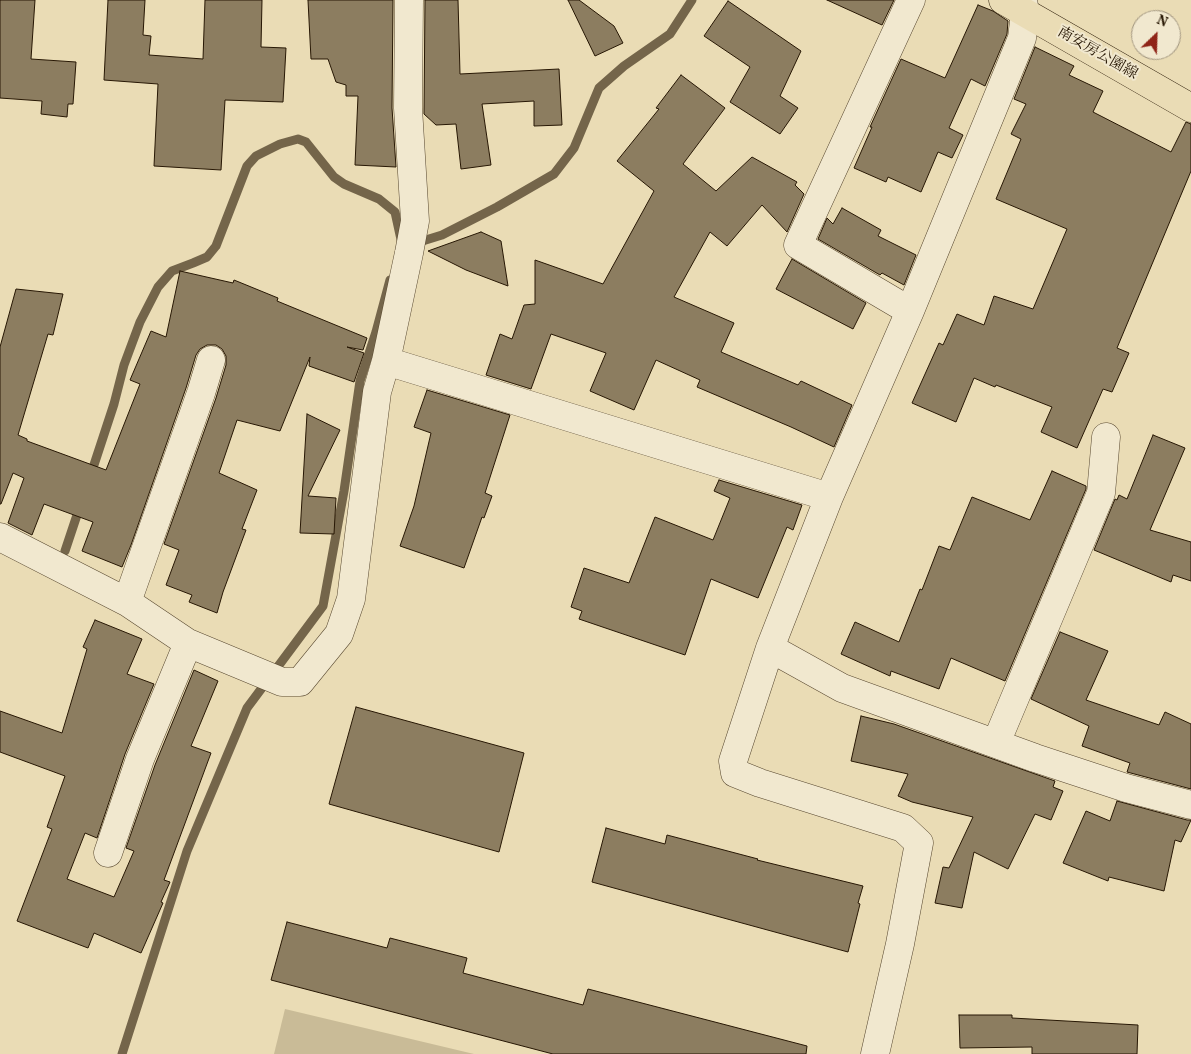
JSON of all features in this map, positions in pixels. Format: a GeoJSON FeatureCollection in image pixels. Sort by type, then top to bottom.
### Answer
{"type":"FeatureCollection","features":[{"type":"Feature","properties":{"kind":"main road","name":"南安房公園線"},"geometry":{"type":"LineString","coordinates":[[1017,4],[1191,108]]}},
{"type":"Feature","properties":{"kind":"street"},"geometry":{"type":"LineString","coordinates":[[0,537],[127,602],[188,643],[282,682],[300,682],[338,634],[351,599],[377,392],[386,360],[415,221],[408,108],[409,0]]}},
{"type":"Feature","properties":{"kind":"street"},"geometry":{"type":"LineString","coordinates":[[910,310],[798,245],[911,0]]}},
{"type":"Feature","properties":{"kind":"street"},"geometry":{"type":"LineString","coordinates":[[875,1054],[900,944],[919,843],[903,828],[760,783],[735,773],[733,761],[770,648],[829,497],[910,310],[1022,38],[1017,4]]}},
{"type":"Feature","properties":{"kind":"street"},"geometry":{"type":"LineString","coordinates":[[127,602],[211,360]]}},
{"type":"Feature","properties":{"kind":"street"},"geometry":{"type":"LineString","coordinates":[[386,360],[829,497]]}},
{"type":"Feature","properties":{"kind":"street"},"geometry":{"type":"LineString","coordinates":[[996,743],[1101,494],[1106,437]]}},
{"type":"Feature","properties":{"kind":"street"},"geometry":{"type":"LineString","coordinates":[[108,853],[140,759],[188,643]]}},
{"type":"Feature","properties":{"kind":"street"},"geometry":{"type":"LineString","coordinates":[[770,648],[842,688],[1126,788],[1191,805]]}},
{"type":"Feature","properties":{"kind":"shaded area"},"geometry":{"type":"Polygon","coordinates":[[[285,1009],[474,1054],[274,1054],[285,1009]]]}},
{"type":"Feature","properties":{"kind":"building"},"geometry":{"type":"Polygon","coordinates":[[[0,0],[35,0],[31,59],[76,62],[73,104],[68,104],[67,117],[41,114],[42,101],[0,98],[0,0]]]}},
{"type":"Feature","properties":{"kind":"building"},"geometry":{"type":"Polygon","coordinates":[[[108,0],[145,0],[143,35],[151,36],[149,55],[203,59],[205,0],[262,0],[261,47],[286,48],[283,102],[225,100],[221,170],[154,166],[158,84],[104,80],[108,0]]]}},
{"type":"Feature","properties":{"kind":"building"},"geometry":{"type":"Polygon","coordinates":[[[308,0],[393,0],[392,108],[396,167],[355,165],[358,96],[346,96],[346,85],[336,82],[328,59],[311,59],[308,0]]]}},
{"type":"Feature","properties":{"kind":"building"},"geometry":{"type":"Polygon","coordinates":[[[425,0],[458,0],[460,74],[559,69],[562,125],[534,126],[534,101],[482,104],[491,165],[461,169],[456,124],[436,125],[424,114],[425,0]]]}},
{"type":"Feature","properties":{"kind":"building"},"geometry":{"type":"Polygon","coordinates":[[[568,0],[579,0],[614,26],[623,43],[595,56],[568,0]]]}},
{"type":"Feature","properties":{"kind":"building"},"geometry":{"type":"Polygon","coordinates":[[[827,0],[894,0],[882,25],[827,0]]]}},
{"type":"Feature","properties":{"kind":"building"},"geometry":{"type":"Polygon","coordinates":[[[728,1],[801,51],[780,96],[798,108],[780,134],[730,102],[750,67],[704,36],[728,1]]]}},
{"type":"Feature","properties":{"kind":"building"},"geometry":{"type":"Polygon","coordinates":[[[978,5],[993,11],[1008,21],[1007,34],[985,86],[971,79],[949,128],[963,135],[952,158],[938,152],[921,192],[888,177],[886,182],[854,168],[872,127],[870,127],[901,59],[945,78],[978,5]]]}},
{"type":"Feature","properties":{"kind":"building"},"geometry":{"type":"Polygon","coordinates":[[[1035,47],[1074,66],[1069,75],[1103,91],[1093,112],[1171,152],[1186,122],[1191,124],[1191,171],[1117,348],[1129,353],[1112,392],[1103,389],[1077,448],[1041,432],[1052,407],[974,378],[956,422],[912,403],[939,343],[943,345],[957,314],[984,325],[994,296],[1033,309],[1067,229],[996,199],[1021,139],[1011,134],[1026,104],[1014,99],[1035,47]]]}},
{"type":"Feature","properties":{"kind":"building"},"geometry":{"type":"Polygon","coordinates":[[[681,75],[725,108],[683,164],[716,191],[752,157],[797,182],[795,185],[804,194],[787,232],[762,205],[727,246],[710,232],[674,297],[734,323],[721,352],[798,385],[801,381],[852,405],[834,447],[697,387],[700,380],[656,360],[634,410],[590,391],[606,353],[551,334],[531,389],[486,375],[500,334],[512,339],[524,305],[535,304],[535,260],[603,284],[654,191],[617,161],[659,109],[656,108],[681,75]]]}},
{"type":"Feature","properties":{"kind":"building"},"geometry":{"type":"Polygon","coordinates":[[[842,208],[881,230],[878,236],[916,255],[904,285],[882,273],[880,275],[818,239],[827,218],[833,224],[842,208]]]}},
{"type":"Feature","properties":{"kind":"building"},"geometry":{"type":"Polygon","coordinates":[[[481,232],[501,241],[508,286],[466,270],[428,251],[481,232]]]}},
{"type":"Feature","properties":{"kind":"building"},"geometry":{"type":"Polygon","coordinates":[[[792,259],[866,303],[853,329],[776,289],[792,259]]]}},
{"type":"Feature","properties":{"kind":"building"},"geometry":{"type":"Polygon","coordinates":[[[180,271],[233,283],[234,280],[278,298],[277,301],[367,338],[363,350],[347,347],[364,353],[354,382],[309,366],[310,357],[280,431],[237,420],[219,473],[257,490],[242,529],[246,530],[217,613],[189,602],[192,595],[166,585],[179,550],[164,544],[226,365],[226,356],[222,349],[216,345],[207,345],[200,349],[196,355],[122,567],[82,551],[93,522],[44,504],[32,535],[8,523],[24,478],[13,473],[0,504],[0,347],[16,289],[63,294],[53,335],[48,334],[18,435],[27,439],[27,441],[106,470],[140,384],[130,380],[151,331],[166,337],[180,271]]]}},
{"type":"Feature","properties":{"kind":"building"},"geometry":{"type":"Polygon","coordinates":[[[427,390],[510,415],[485,493],[492,496],[484,518],[482,517],[464,568],[400,546],[414,506],[431,433],[414,427],[427,390]]]}},
{"type":"Feature","properties":{"kind":"building"},"geometry":{"type":"Polygon","coordinates":[[[307,414],[340,430],[308,496],[336,498],[334,534],[300,533],[307,414]]]}},
{"type":"Feature","properties":{"kind":"building"},"geometry":{"type":"Polygon","coordinates":[[[1153,435],[1185,448],[1150,530],[1191,542],[1191,581],[1173,575],[1171,582],[1094,550],[1115,499],[1117,500],[1119,495],[1127,499],[1153,435]]]}},
{"type":"Feature","properties":{"kind":"building"},"geometry":{"type":"Polygon","coordinates":[[[1052,471],[1086,486],[1086,489],[1005,681],[951,658],[939,689],[891,671],[890,676],[841,654],[855,622],[899,642],[939,546],[950,550],[972,497],[1030,520],[1052,471]]]}},
{"type":"Feature","properties":{"kind":"building"},"geometry":{"type":"Polygon","coordinates":[[[719,480],[802,505],[793,530],[787,527],[758,598],[711,579],[685,655],[579,619],[582,611],[571,607],[584,568],[629,583],[655,517],[713,540],[730,498],[714,491],[719,480]]]}},
{"type":"Feature","properties":{"kind":"building"},"geometry":{"type":"Polygon","coordinates":[[[95,620],[142,639],[127,674],[154,684],[125,754],[97,838],[85,833],[67,879],[114,897],[134,851],[126,848],[155,765],[194,670],[218,681],[191,746],[211,753],[164,880],[170,882],[161,902],[163,903],[141,953],[94,933],[88,948],[17,921],[52,829],[47,827],[65,776],[0,752],[0,711],[62,733],[87,649],[83,647],[95,620]]]}},
{"type":"Feature","properties":{"kind":"building"},"geometry":{"type":"Polygon","coordinates":[[[1060,632],[1108,651],[1086,700],[1159,725],[1165,712],[1191,724],[1191,789],[1127,772],[1130,763],[1082,746],[1089,726],[1031,699],[1060,632]]]}},
{"type":"Feature","properties":{"kind":"building"},"geometry":{"type":"Polygon","coordinates":[[[356,707],[524,753],[499,852],[329,804],[356,707]]]}},
{"type":"Feature","properties":{"kind":"building"},"geometry":{"type":"Polygon","coordinates":[[[861,716],[894,724],[1055,781],[1053,787],[1063,791],[1051,820],[1035,814],[1008,869],[974,852],[962,908],[935,903],[943,867],[949,868],[973,817],[912,802],[898,796],[908,774],[851,761],[861,716]]]}},
{"type":"Feature","properties":{"kind":"building"},"geometry":{"type":"Polygon","coordinates":[[[1117,801],[1191,820],[1181,842],[1175,840],[1164,891],[1109,877],[1108,881],[1063,863],[1086,811],[1110,821],[1117,801]]]}},
{"type":"Feature","properties":{"kind":"building"},"geometry":{"type":"Polygon","coordinates":[[[606,828],[665,844],[667,835],[757,860],[863,886],[848,952],[592,882],[606,828]]]}},
{"type":"Feature","properties":{"kind":"building"},"geometry":{"type":"Polygon","coordinates":[[[287,922],[387,948],[390,938],[467,958],[463,973],[583,1005],[588,989],[807,1046],[806,1054],[553,1054],[271,980],[287,922]]]}},
{"type":"Feature","properties":{"kind":"building"},"geometry":{"type":"Polygon","coordinates":[[[959,1015],[1012,1015],[1012,1018],[1138,1025],[1137,1054],[1032,1054],[1032,1047],[960,1048],[959,1015]]]}},
{"type":"Feature","properties":{"kind":"waterway"},"geometry":{"type":"LineString","coordinates":[[416,243],[442,235],[497,207],[554,174],[574,148],[599,88],[624,66],[670,34],[692,0]]}},
{"type":"Feature","properties":{"kind":"waterway"},"geometry":{"type":"LineString","coordinates":[[90,477],[114,404],[124,365],[140,322],[158,287],[172,271],[207,257],[216,246],[247,166],[256,156],[280,144],[298,139],[306,142],[334,177],[344,184],[379,199],[395,212],[402,244]]}},
{"type":"Feature","properties":{"kind":"waterway"},"geometry":{"type":"LineString","coordinates":[[122,1054],[187,851],[247,708],[323,606],[344,491],[360,381],[390,280]]}},
{"type":"Feature","properties":{"kind":"waterway"},"geometry":{"type":"LineString","coordinates":[[65,551],[80,506]]}}]}
